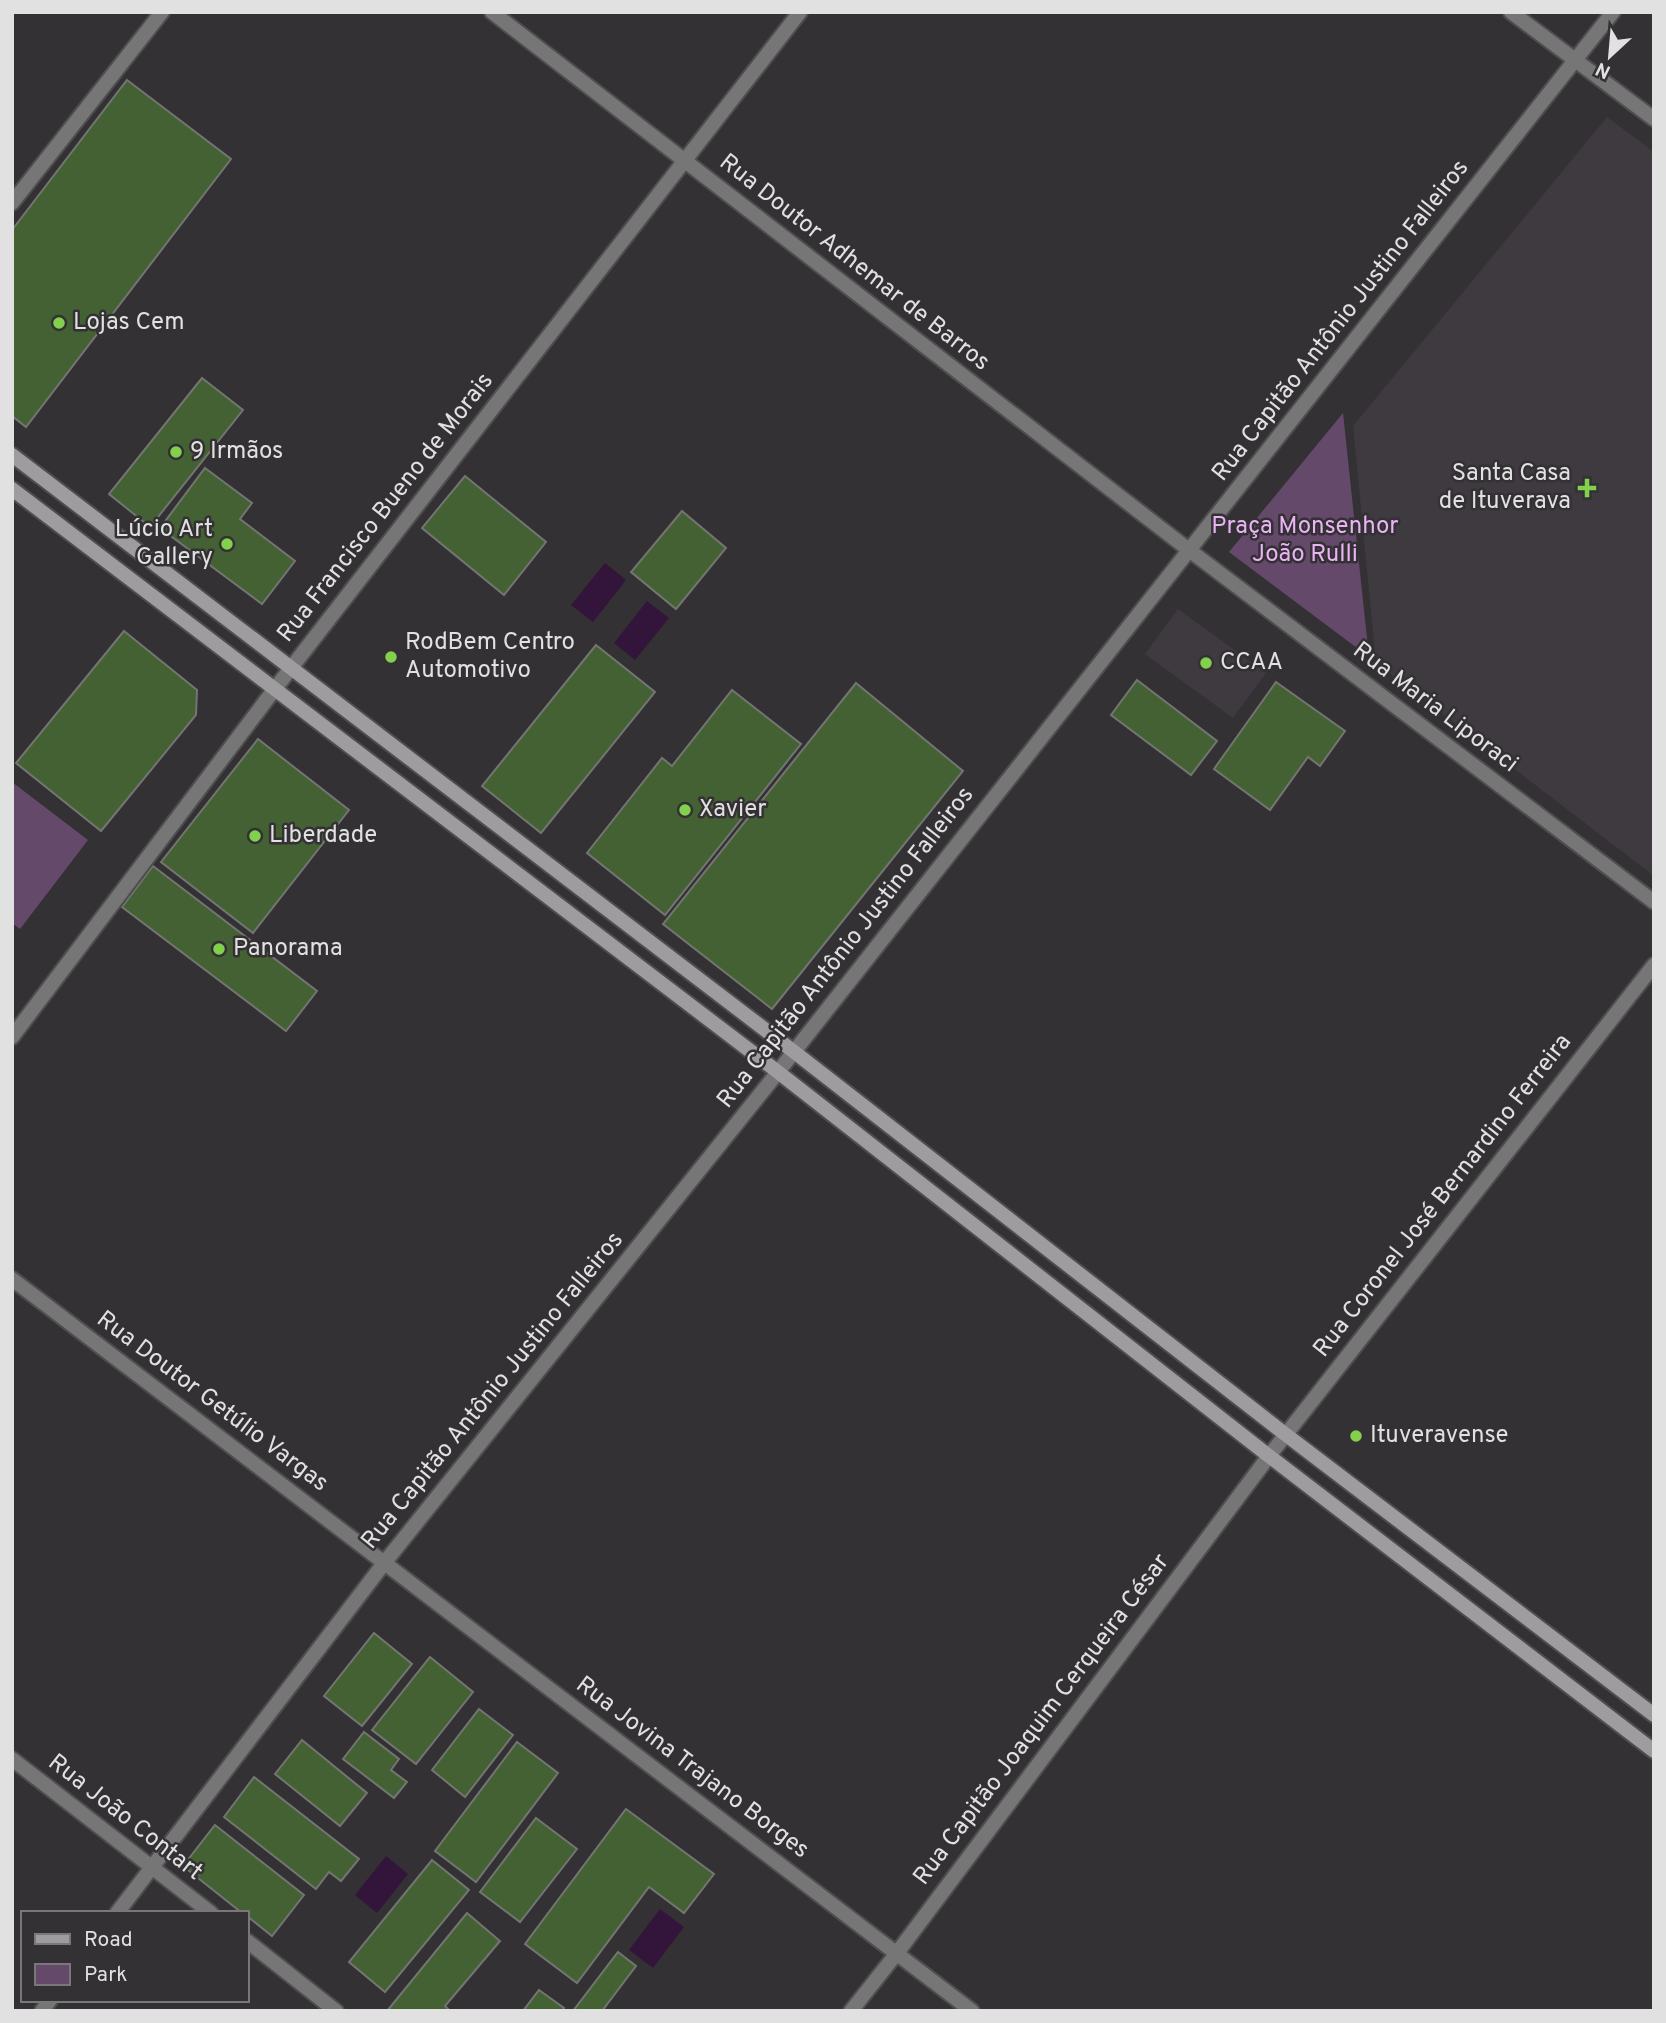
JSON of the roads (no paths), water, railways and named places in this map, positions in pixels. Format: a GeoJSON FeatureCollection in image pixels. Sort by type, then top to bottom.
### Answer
{"type":"FeatureCollection","features":[{"type":"Feature","properties":{"kind":"main road"},"geometry":{"type":"LineString","coordinates":[[12,455],[793,1051],[1285,1434],[1654,1715]]}},
{"type":"Feature","properties":{"kind":"main road"},"geometry":{"type":"LineString","coordinates":[[12,489],[778,1072],[1269,1456],[1654,1751]]}},
{"type":"Feature","properties":{"kind":"street"},"geometry":{"type":"LineString","coordinates":[[12,203],[162,12]]}},
{"type":"Feature","properties":{"kind":"street","name":"Rua Doutor Adhemar de Barros"},"geometry":{"type":"LineString","coordinates":[[492,12],[1189,550]]}},
{"type":"Feature","properties":{"kind":"street","name":"Rua Francisco Bueno de Morais"},"geometry":{"type":"LineString","coordinates":[[12,1037],[274,690],[800,12]]}},
{"type":"Feature","properties":{"kind":"street"},"geometry":{"type":"LineString","coordinates":[[1511,12],[1654,119]]}},
{"type":"Feature","properties":{"kind":"street","name":"Rua Capitão Antônio Justino Falleiros"},"geometry":{"type":"LineString","coordinates":[[119,1911],[385,1562],[778,1072],[1613,12]]}},
{"type":"Feature","properties":{"kind":"street","name":"Rua Maria Liporaci"},"geometry":{"type":"LineString","coordinates":[[1189,550],[1654,902]]}},
{"type":"Feature","properties":{"kind":"street","name":"Rua Coronel José Bernardino Ferreira"},"geometry":{"type":"LineString","coordinates":[[1269,1456],[1654,965]]}},
{"type":"Feature","properties":{"kind":"street","name":"Rua Doutor Getúlio Vargas"},"geometry":{"type":"LineString","coordinates":[[12,1279],[385,1562]]}},
{"type":"Feature","properties":{"kind":"street","name":"Rua Capitão Joaquim Cerqueira César"},"geometry":{"type":"LineString","coordinates":[[851,2011],[1269,1456]]}},
{"type":"Feature","properties":{"kind":"street","name":"Rua Jovina Trajano Borges"},"geometry":{"type":"LineString","coordinates":[[385,1562],[972,2011]]}},
{"type":"Feature","properties":{"kind":"street","name":"Rua João Contart"},"geometry":{"type":"LineString","coordinates":[[12,1759],[208,1911]]}},
{"type":"Feature","properties":{"kind":"street"},"geometry":{"type":"LineString","coordinates":[[248,1942],[336,2011]]}},
{"type":"Feature","properties":{"kind":"place","name":"Lojas Cem"},"geometry":{"type":"Point","coordinates":[59,323]}},
{"type":"Feature","properties":{"kind":"place","name":"9 Irmãos"},"geometry":{"type":"Point","coordinates":[176,452]}},
{"type":"Feature","properties":{"kind":"place","name":"Santa Casa de Ituverava"},"geometry":{"type":"Point","coordinates":[1587,488]}},
{"type":"Feature","properties":{"kind":"place","name":"Lúcio Art Gallery"},"geometry":{"type":"Point","coordinates":[227,544]}},
{"type":"Feature","properties":{"kind":"place","name":"RodBem Centro Automotivo"},"geometry":{"type":"Point","coordinates":[391,657]}},
{"type":"Feature","properties":{"kind":"place","name":"CCAA"},"geometry":{"type":"Point","coordinates":[1206,663]}},
{"type":"Feature","properties":{"kind":"place","name":"Xavier"},"geometry":{"type":"Point","coordinates":[685,810]}},
{"type":"Feature","properties":{"kind":"place","name":"Liberdade"},"geometry":{"type":"Point","coordinates":[255,836]}},
{"type":"Feature","properties":{"kind":"place","name":"Panorama"},"geometry":{"type":"Point","coordinates":[219,949]}},
{"type":"Feature","properties":{"kind":"place","name":"Ituveravense"},"geometry":{"type":"Point","coordinates":[1356,1436]}},
{"type":"Feature","properties":{"kind":"park label","name":"Praça Monsenhor João Rulli"},"geometry":{"type":"Point","coordinates":[1305,541]}}]}
